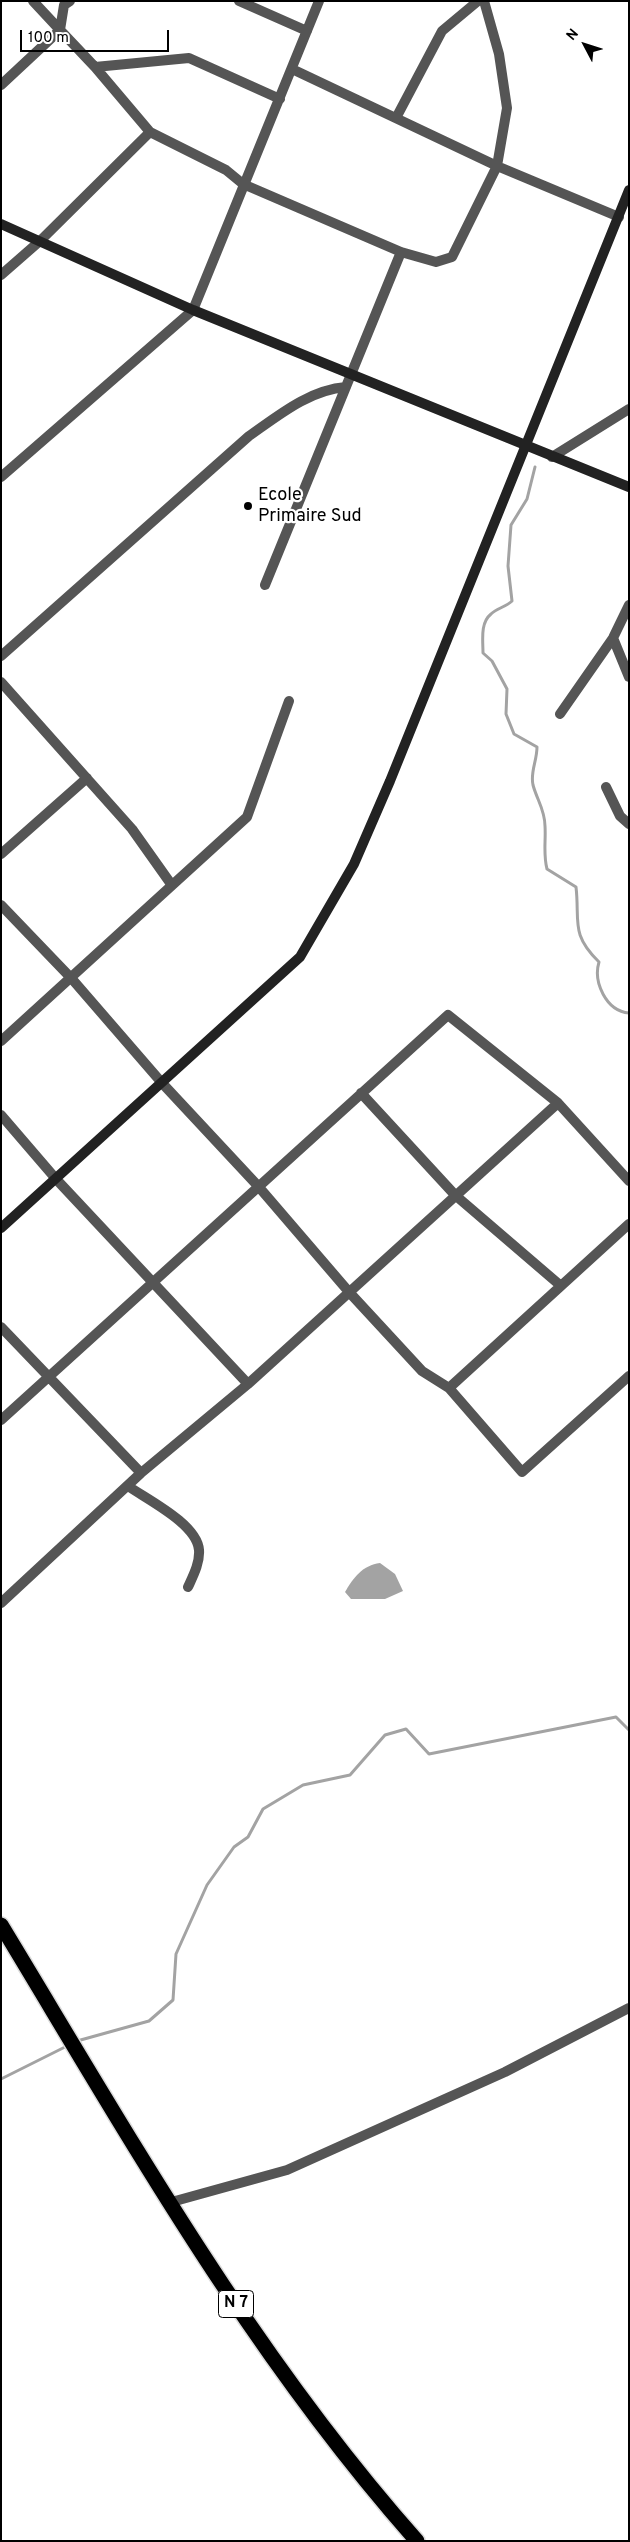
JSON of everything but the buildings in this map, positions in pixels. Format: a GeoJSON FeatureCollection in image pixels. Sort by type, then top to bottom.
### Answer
{"type":"FeatureCollection","features":[{"type":"Feature","properties":{"kind":"highway","name":"N 7"},"geometry":{"type":"LineString","coordinates":[[1,1925],[168,2203],[317,2420],[368,2485],[417,2541]]}},
{"type":"Feature","properties":{"kind":"street"},"geometry":{"type":"LineString","coordinates":[[33,1],[95,66],[150,132],[226,170],[243,184],[401,252],[436,262],[452,257],[497,166],[507,108],[499,54],[484,1]]}},
{"type":"Feature","properties":{"kind":"street"},"geometry":{"type":"LineString","coordinates":[[1,85],[60,30],[64,6],[70,1]]}},
{"type":"Feature","properties":{"kind":"street"},"geometry":{"type":"LineString","coordinates":[[239,1],[307,31]]}},
{"type":"Feature","properties":{"kind":"street"},"geometry":{"type":"LineString","coordinates":[[1,477],[193,310],[319,1]]}},
{"type":"Feature","properties":{"kind":"street"},"geometry":{"type":"LineString","coordinates":[[396,118],[442,31],[478,1]]}},
{"type":"Feature","properties":{"kind":"street"},"geometry":{"type":"LineString","coordinates":[[95,66],[189,58],[280,99]]}},
{"type":"Feature","properties":{"kind":"street"},"geometry":{"type":"LineString","coordinates":[[292,69],[497,166],[619,217]]}},
{"type":"Feature","properties":{"kind":"street"},"geometry":{"type":"LineString","coordinates":[[1,275],[41,240],[150,132]]}},
{"type":"Feature","properties":{"kind":"street"},"geometry":{"type":"LineString","coordinates":[[1,1228],[300,957],[354,864],[443,654],[524,446],[629,190]]}},
{"type":"Feature","properties":{"kind":"street"},"geometry":{"type":"LineString","coordinates":[[1,224],[41,240],[193,310],[524,446],[629,487]]}},
{"type":"Feature","properties":{"kind":"street"},"geometry":{"type":"LineString","coordinates":[[265,586],[401,252]]}},
{"type":"Feature","properties":{"kind":"street"},"geometry":{"type":"LineString","coordinates":[[1,656],[249,436],[291,407],[323,391],[346,386]]}},
{"type":"Feature","properties":{"kind":"street"},"geometry":{"type":"LineString","coordinates":[[552,457],[629,409]]}},
{"type":"Feature","properties":{"kind":"street"},"geometry":{"type":"LineString","coordinates":[[560,714],[613,638],[629,605]]}},
{"type":"Feature","properties":{"kind":"street"},"geometry":{"type":"LineString","coordinates":[[613,638],[629,677]]}},
{"type":"Feature","properties":{"kind":"street"},"geometry":{"type":"LineString","coordinates":[[1,682],[132,829],[171,884]]}},
{"type":"Feature","properties":{"kind":"street"},"geometry":{"type":"LineString","coordinates":[[1,1041],[72,979],[171,884],[247,817],[290,700]]}},
{"type":"Feature","properties":{"kind":"street"},"geometry":{"type":"LineString","coordinates":[[1,854],[87,778]]}},
{"type":"Feature","properties":{"kind":"street"},"geometry":{"type":"LineString","coordinates":[[606,787],[620,816],[629,824]]}},
{"type":"Feature","properties":{"kind":"street"},"geometry":{"type":"LineString","coordinates":[[1,904],[72,979],[162,1083],[258,1186],[349,1292],[422,1371],[448,1388],[522,1472],[629,1376]]}},
{"type":"Feature","properties":{"kind":"street"},"geometry":{"type":"LineString","coordinates":[[1,1420],[448,1015],[558,1103],[629,1182]]}},
{"type":"Feature","properties":{"kind":"street"},"geometry":{"type":"LineString","coordinates":[[362,1093],[456,1196],[561,1286]]}},
{"type":"Feature","properties":{"kind":"street"},"geometry":{"type":"LineString","coordinates":[[1,1603],[141,1473],[248,1384],[558,1103]]}},
{"type":"Feature","properties":{"kind":"street"},"geometry":{"type":"LineString","coordinates":[[1,1115],[56,1179],[248,1384]]}},
{"type":"Feature","properties":{"kind":"street"},"geometry":{"type":"LineString","coordinates":[[448,1388],[629,1224]]}},
{"type":"Feature","properties":{"kind":"street"},"geometry":{"type":"LineString","coordinates":[[1,1327],[141,1473]]}},
{"type":"Feature","properties":{"kind":"street"},"geometry":{"type":"LineString","coordinates":[[128,1486],[182,1522],[194,1537],[199,1552],[188,1588]]}},
{"type":"Feature","properties":{"kind":"street"},"geometry":{"type":"LineString","coordinates":[[168,2203],[287,2170],[505,2072],[629,2008]]}},
{"type":"Feature","properties":{"kind":"shaded area"},"geometry":{"type":"Polygon","coordinates":[[[380,1563],[395,1574],[403,1591],[385,1599],[351,1599],[345,1592],[355,1577],[368,1566],[380,1563]]]}},
{"type":"Feature","properties":{"kind":"waterway"},"geometry":{"type":"LineString","coordinates":[[535,467],[527,499],[511,525],[508,566],[512,601],[493,612],[487,618],[483,632],[483,653],[492,661],[507,689],[506,714],[514,734],[537,747],[532,780],[545,820],[547,869],[576,887],[577,918],[580,935],[590,952],[599,962],[598,978],[603,994],[614,1007],[629,1013]]}},
{"type":"Feature","properties":{"kind":"waterway"},"geometry":{"type":"LineString","coordinates":[[77,2041],[149,2021],[173,2000],[176,1954],[207,1885],[234,1847],[248,1837],[263,1809],[303,1785],[350,1775],[385,1735],[406,1729],[429,1754],[616,1717],[629,1730]]}},
{"type":"Feature","properties":{"kind":"waterway"},"geometry":{"type":"LineString","coordinates":[[1,2079],[69,2045]]}},
{"type":"Feature","properties":{"kind":"place","name":"Ecole Primaire Sud"},"geometry":{"type":"Point","coordinates":[248,506]}}]}
